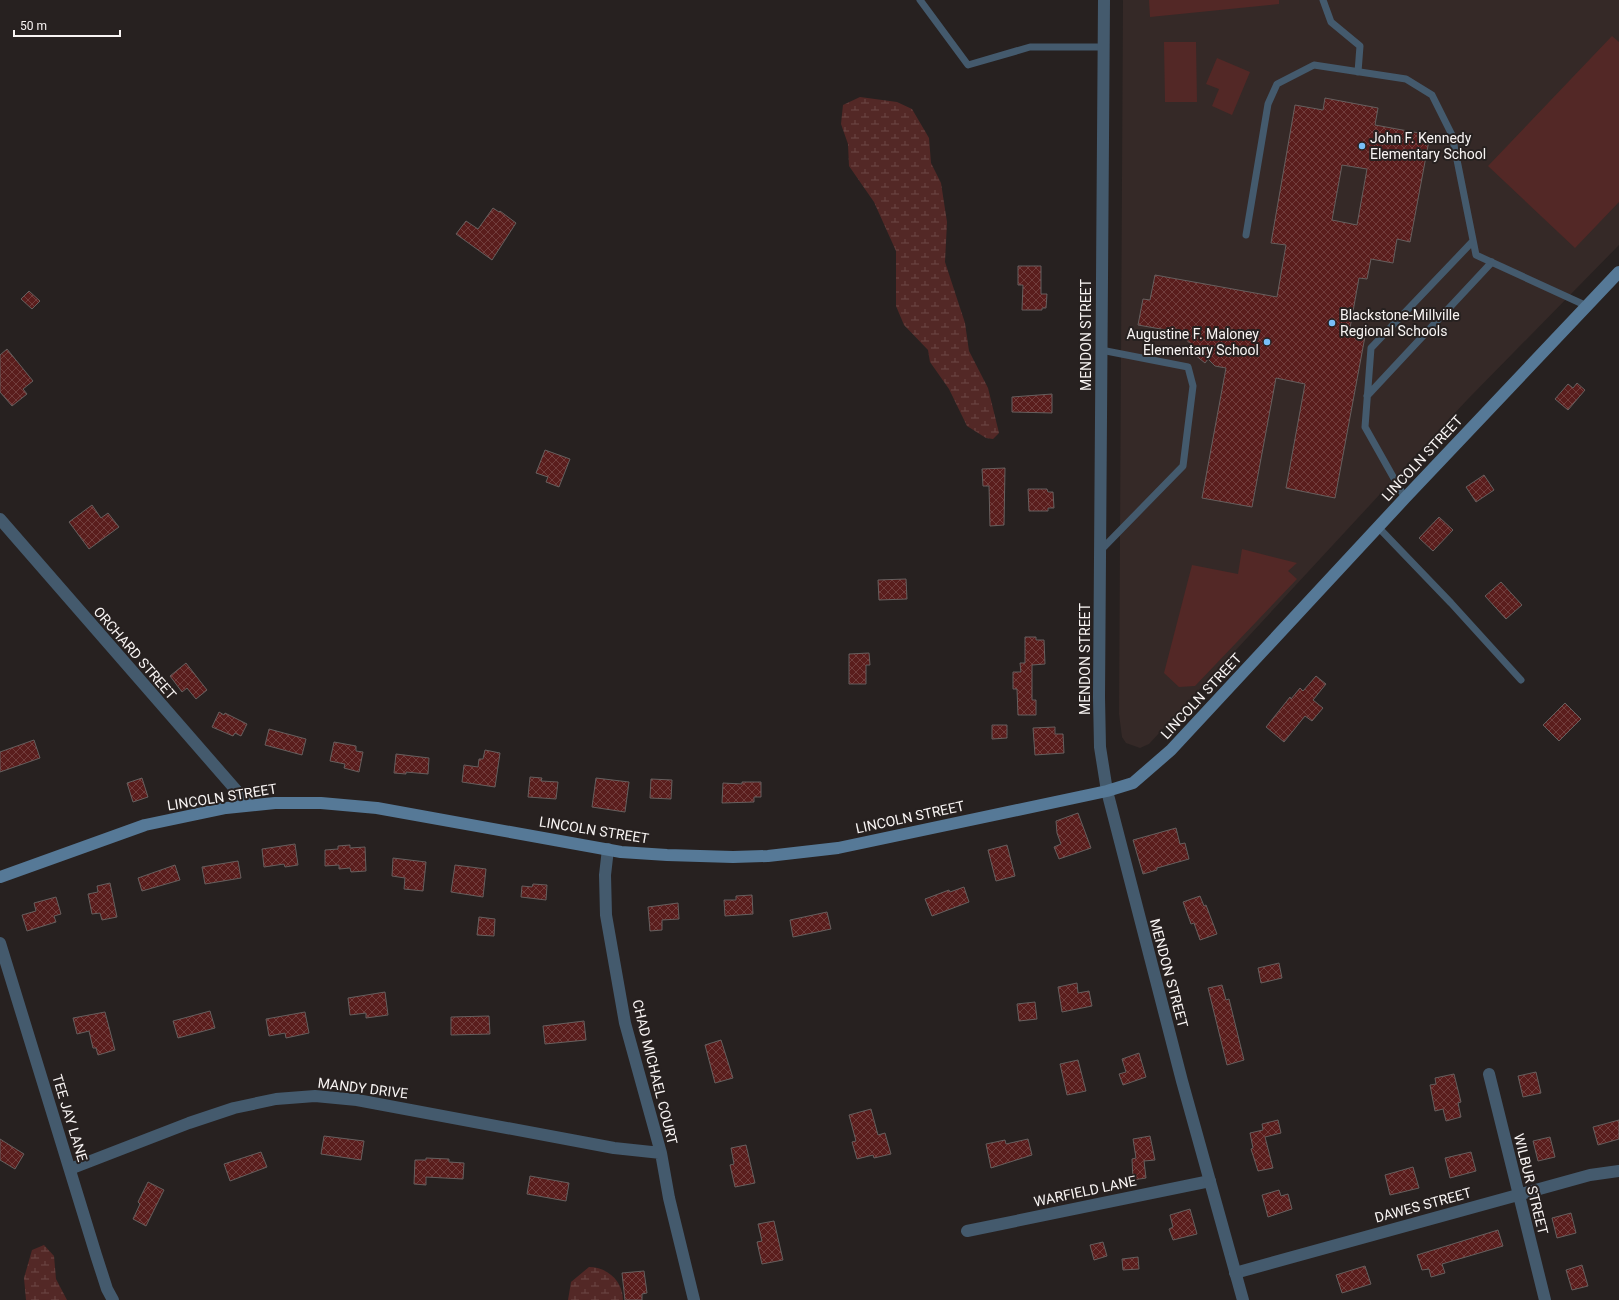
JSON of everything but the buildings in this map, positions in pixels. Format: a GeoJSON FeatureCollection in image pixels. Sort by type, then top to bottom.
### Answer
{"type":"FeatureCollection","features":[{"type":"Feature","properties":{"kind":"main road","name":"LINCOLN STREET"},"geometry":{"type":"LineString","coordinates":[[0,877],[145,825],[249,805],[306,802],[377,808],[636,853],[716,857],[768,856],[838,848],[1107,791],[1133,783],[1171,750],[1405,498],[1619,272]]}},
{"type":"Feature","properties":{"kind":"street","name":"MENDON STREET"},"geometry":{"type":"LineString","coordinates":[[1104,0],[1100,747],[1107,791],[1242,1300]]}},
{"type":"Feature","properties":{"kind":"street","name":"ORCHARD STREET"},"geometry":{"type":"LineString","coordinates":[[0,519],[249,805]]}},
{"type":"Feature","properties":{"kind":"street","name":"CHAD MICHAEL COURT"},"geometry":{"type":"LineString","coordinates":[[608,849],[605,875],[606,915],[625,1023],[661,1152],[669,1198],[694,1300]]}},
{"type":"Feature","properties":{"kind":"street","name":"TEE JAY LANE"},"geometry":{"type":"LineString","coordinates":[[0,943],[107,1288],[113,1300]]}},
{"type":"Feature","properties":{"kind":"street","name":"WILBUR STREET"},"geometry":{"type":"LineString","coordinates":[[1489,1074],[1545,1300]]}},
{"type":"Feature","properties":{"kind":"street","name":"MANDY DRIVE"},"geometry":{"type":"LineString","coordinates":[[70,1169],[189,1123],[234,1108],[276,1099],[315,1096],[357,1100],[614,1148],[661,1152]]}},
{"type":"Feature","properties":{"kind":"street","name":"DAWES STREET"},"geometry":{"type":"LineString","coordinates":[[1235,1273],[1590,1175],[1619,1171]]}},
{"type":"Feature","properties":{"kind":"street","name":"WARFIELD LANE"},"geometry":{"type":"LineString","coordinates":[[967,1231],[1210,1180]]}},
{"type":"Feature","properties":{"kind":"lane"},"geometry":{"type":"LineString","coordinates":[[920,0],[968,65],[1030,47],[1104,47]]}},
{"type":"Feature","properties":{"kind":"lane"},"geometry":{"type":"LineString","coordinates":[[1322,0],[1331,22],[1360,46],[1358,72]]}},
{"type":"Feature","properties":{"kind":"lane"},"geometry":{"type":"LineString","coordinates":[[1246,235],[1268,104],[1278,84],[1314,65],[1406,79],[1432,95],[1452,135],[1476,255],[1587,306]]}},
{"type":"Feature","properties":{"kind":"lane"},"geometry":{"type":"LineString","coordinates":[[1405,498],[1365,428],[1371,348],[1473,241]]}},
{"type":"Feature","properties":{"kind":"lane"},"geometry":{"type":"LineString","coordinates":[[1367,396],[1492,262]]}},
{"type":"Feature","properties":{"kind":"lane"},"geometry":{"type":"LineString","coordinates":[[1100,551],[1183,466],[1193,386],[1188,367],[1101,350]]}},
{"type":"Feature","properties":{"kind":"lane"},"geometry":{"type":"LineString","coordinates":[[1378,527],[1451,602],[1521,680]]}},
{"type":"Feature","properties":{"kind":"shaded area","name":"Blackstone-Millville Regional Schools"},"geometry":{"type":"Polygon","coordinates":[[[1123,0],[1619,0],[1619,245],[1467,400],[1149,744],[1140,748],[1126,743],[1122,737],[1119,714],[1123,0]]]}},
{"type":"Feature","properties":{"kind":"green space"},"geometry":{"type":"Polygon","coordinates":[[[1149,0],[1279,0],[1279,4],[1150,17],[1149,0]]]}},
{"type":"Feature","properties":{"kind":"green space"},"geometry":{"type":"Polygon","coordinates":[[[1612,36],[1619,42],[1619,202],[1575,248],[1488,166],[1612,36]]]}},
{"type":"Feature","properties":{"kind":"green space"},"geometry":{"type":"Polygon","coordinates":[[[1164,42],[1196,42],[1197,102],[1165,102],[1164,42]]]}},
{"type":"Feature","properties":{"kind":"green space"},"geometry":{"type":"Polygon","coordinates":[[[1217,58],[1250,72],[1232,115],[1212,106],[1219,89],[1206,84],[1217,58]]]}},
{"type":"Feature","properties":{"kind":"green space"},"geometry":{"type":"Polygon","coordinates":[[[860,97],[897,102],[912,109],[929,138],[931,163],[941,183],[947,222],[945,262],[965,323],[969,351],[988,388],[999,433],[993,439],[986,438],[967,426],[949,389],[930,362],[928,350],[904,325],[896,306],[896,251],[874,202],[849,166],[848,144],[841,124],[843,105],[860,97]]]}},
{"type":"Feature","properties":{"kind":"green space"},"geometry":{"type":"Polygon","coordinates":[[[1242,549],[1297,563],[1288,571],[1297,579],[1195,686],[1179,687],[1164,673],[1192,565],[1238,574],[1242,549]]]}},
{"type":"Feature","properties":{"kind":"green space"},"geometry":{"type":"Polygon","coordinates":[[[44,1245],[54,1256],[56,1279],[67,1300],[26,1300],[24,1278],[32,1250],[44,1245]]]}},
{"type":"Feature","properties":{"kind":"green space"},"geometry":{"type":"Polygon","coordinates":[[[589,1267],[602,1269],[613,1276],[620,1287],[623,1300],[568,1300],[571,1282],[589,1267]]]}},
{"type":"Feature","properties":{"kind":"place","name":"John F. Kennedy Elementary School"},"geometry":{"type":"Point","coordinates":[1362,146]}},
{"type":"Feature","properties":{"kind":"place","name":"Blackstone-Millville Regional Schools"},"geometry":{"type":"Point","coordinates":[1332,323]}},
{"type":"Feature","properties":{"kind":"place","name":"Augustine F. Maloney Elementary School"},"geometry":{"type":"Point","coordinates":[1267,342]}}]}
